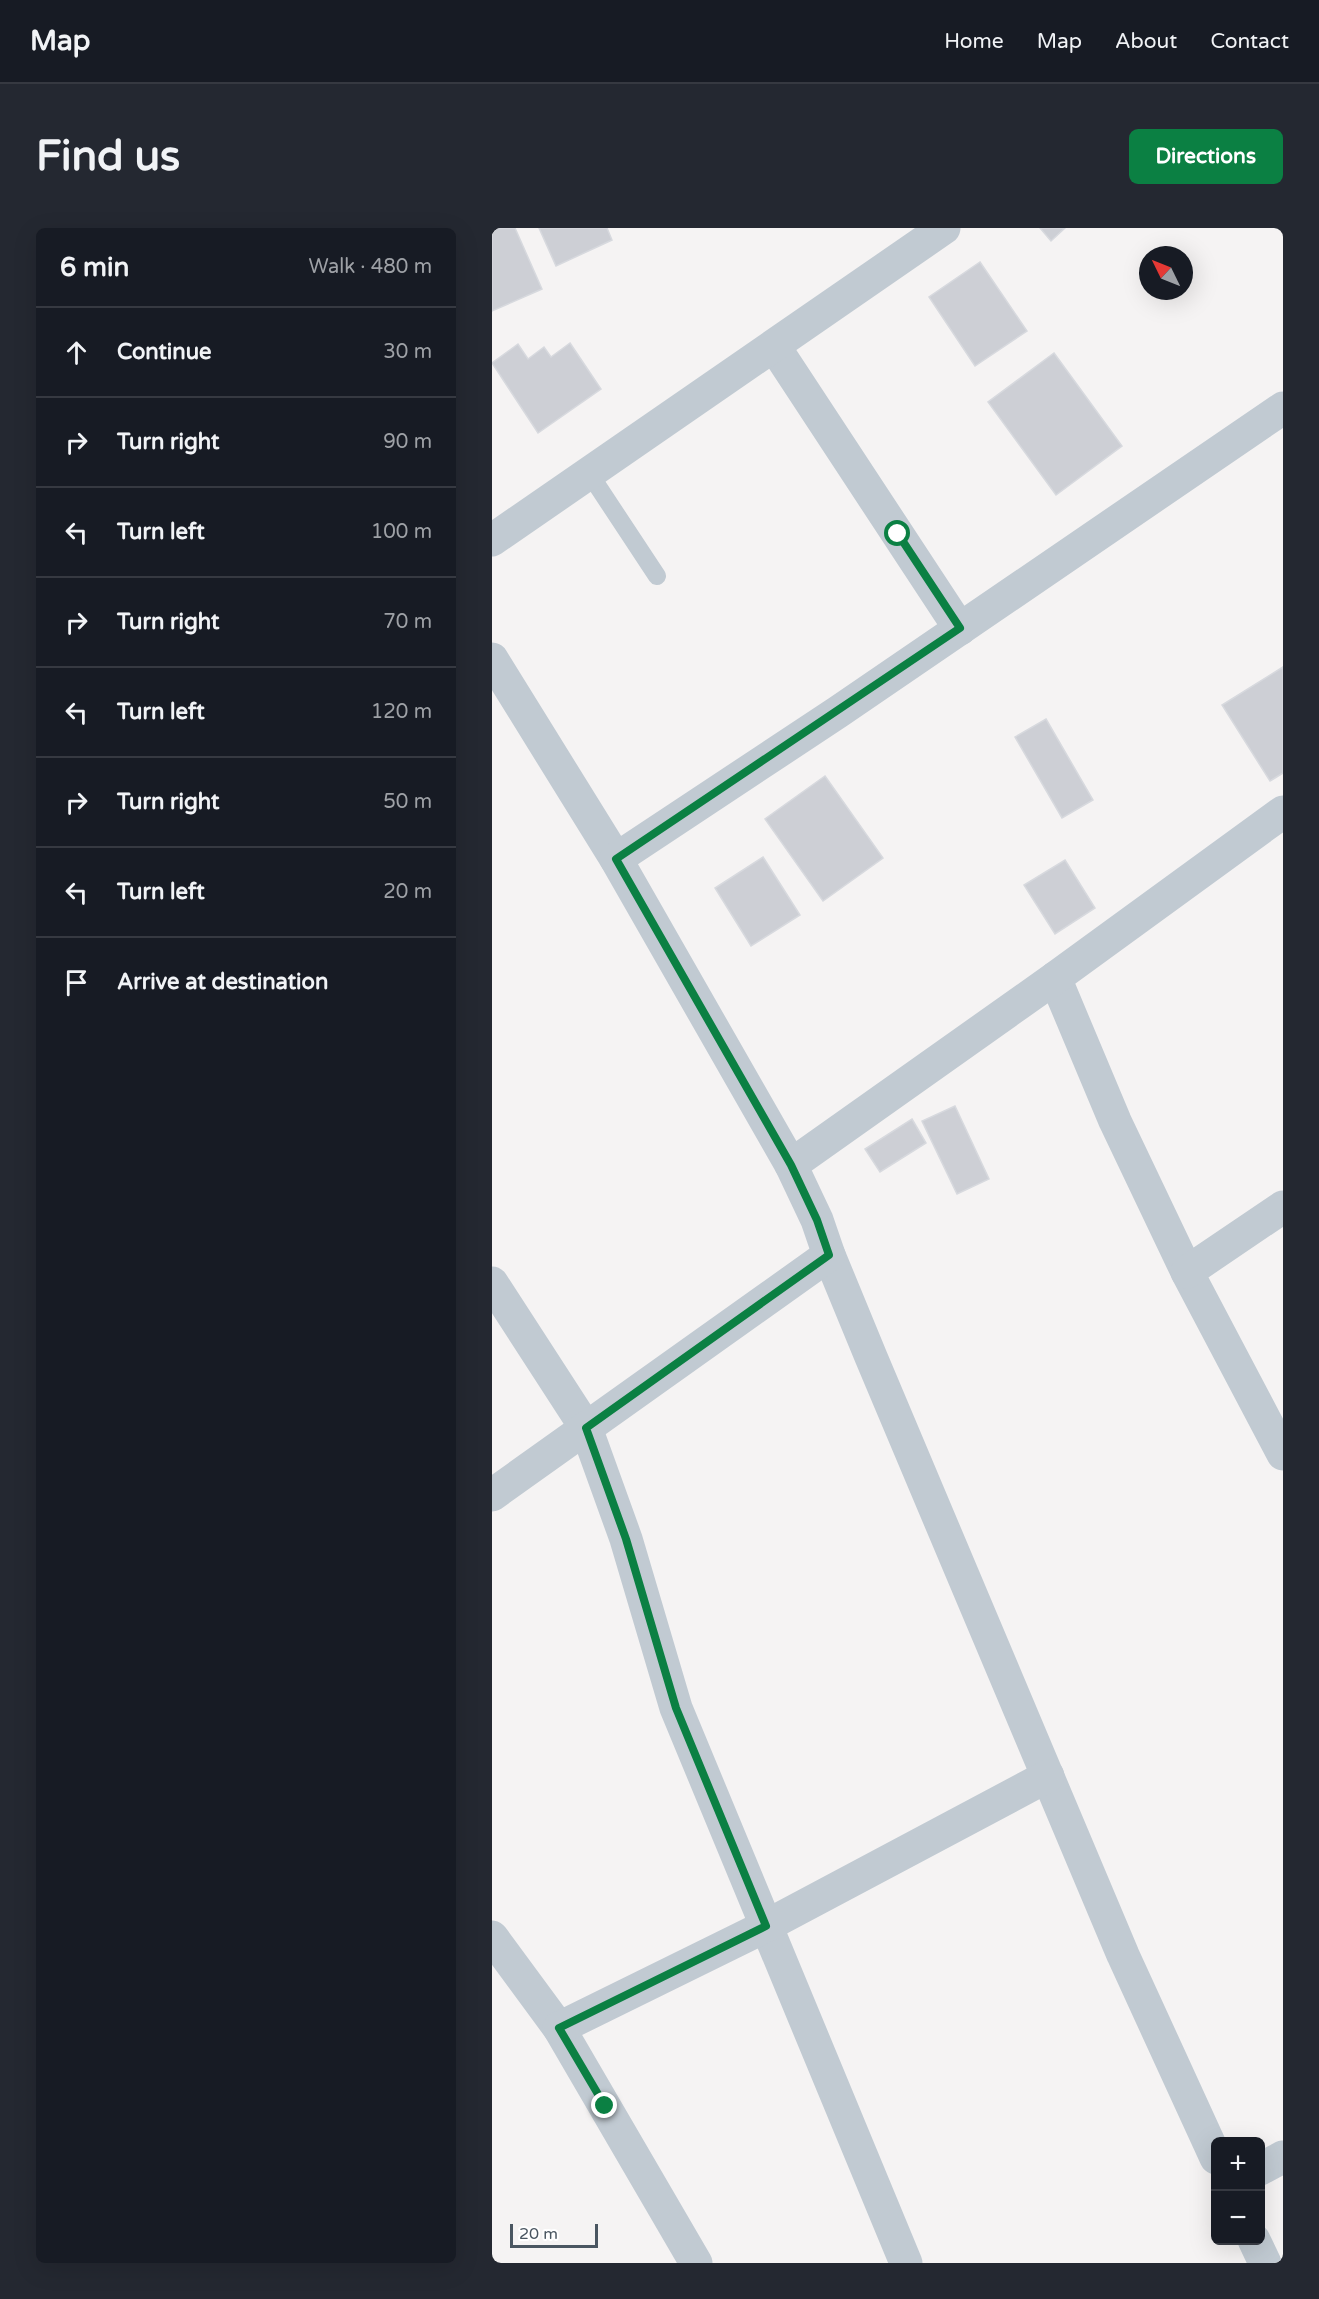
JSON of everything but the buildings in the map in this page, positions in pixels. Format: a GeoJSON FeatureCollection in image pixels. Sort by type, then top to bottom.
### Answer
{"type":"FeatureCollection","features":[{"type":"Feature","properties":{"kind":"street"},"geometry":{"type":"LineString","coordinates":[[492,540],[774,346],[905,238],[944,228]]}},
{"type":"Feature","properties":{"kind":"street"},"geometry":{"type":"LineString","coordinates":[[774,346],[960,628]]}},
{"type":"Feature","properties":{"kind":"street"},"geometry":{"type":"LineString","coordinates":[[616,859],[1283,408]]}},
{"type":"Feature","properties":{"kind":"street"},"geometry":{"type":"LineString","coordinates":[[492,659],[616,859],[791,1165],[817,1220],[829,1255],[1123,1955],[1211,2149]]}},
{"type":"Feature","properties":{"kind":"street"},"geometry":{"type":"LineString","coordinates":[[791,1165],[1055,978],[1283,812]]}},
{"type":"Feature","properties":{"kind":"street"},"geometry":{"type":"LineString","coordinates":[[1055,978],[1115,1120],[1186,1272],[1283,1454]]}},
{"type":"Feature","properties":{"kind":"street"},"geometry":{"type":"LineString","coordinates":[[1186,1272],[1283,1208]]}},
{"type":"Feature","properties":{"kind":"street"},"geometry":{"type":"LineString","coordinates":[[492,1495],[829,1255]]}},
{"type":"Feature","properties":{"kind":"street"},"geometry":{"type":"LineString","coordinates":[[492,1283],[586,1428],[626,1539],[676,1708],[906,2263]]}},
{"type":"Feature","properties":{"kind":"street"},"geometry":{"type":"LineString","coordinates":[[559,2028],[766,1926],[1048,1776]]}},
{"type":"Feature","properties":{"kind":"street"},"geometry":{"type":"LineString","coordinates":[[492,1937],[559,2028],[696,2263]]}},
{"type":"Feature","properties":{"kind":"street"},"geometry":{"type":"LineString","coordinates":[[1265,2166],[1283,2157]]}},
{"type":"Feature","properties":{"kind":"street"},"geometry":{"type":"LineString","coordinates":[[1256,2245],[1265,2263]]}},
{"type":"Feature","properties":{"kind":"lane"},"geometry":{"type":"LineString","coordinates":[[589,473],[657,576]]}},
{"type":"Feature","properties":{"kind":"route"},"geometry":{"type":"LineString","coordinates":[[605,2106],[559,2028],[766,1926],[676,1708],[626,1539],[586,1428],[829,1255],[817,1220],[791,1165],[616,859],[960,628],[898,534]]}}]}
